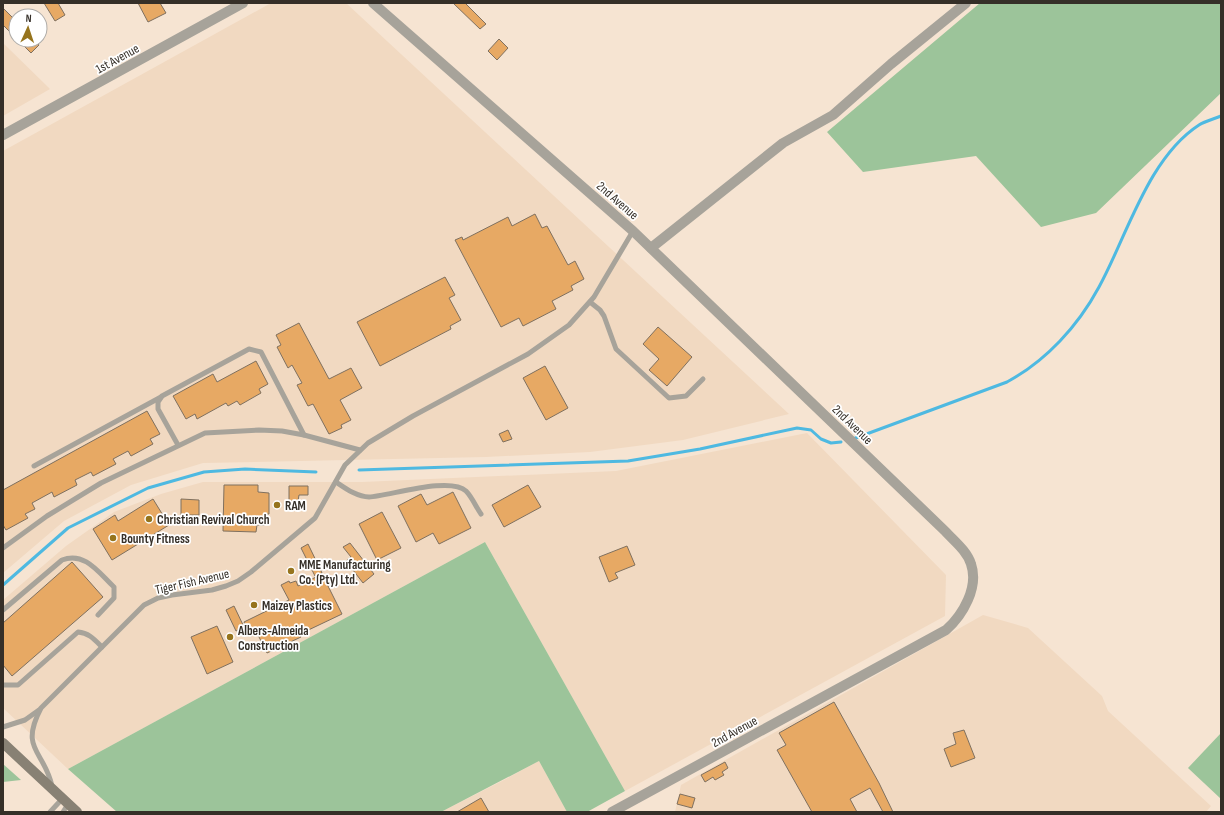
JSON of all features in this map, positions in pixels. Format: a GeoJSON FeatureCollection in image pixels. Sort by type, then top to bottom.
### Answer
{"type":"FeatureCollection","features":[{"type":"Feature","properties":{"kind":"main road"},"geometry":{"type":"LineString","coordinates":[[3,743],[52,789],[65,805],[77,812]]}},
{"type":"Feature","properties":{"kind":"street","name":"1st Avenue"},"geometry":{"type":"LineString","coordinates":[[3,135],[243,3]]}},
{"type":"Feature","properties":{"kind":"street","name":"2nd Avenue"},"geometry":{"type":"LineString","coordinates":[[373,3],[633,231],[957,543],[971,563],[974,575],[973,586],[964,607],[953,624],[946,630],[612,812]]}},
{"type":"Feature","properties":{"kind":"street"},"geometry":{"type":"LineString","coordinates":[[651,248],[783,143],[833,116],[891,64],[966,3]]}},
{"type":"Feature","properties":{"kind":"lane","name":"Tiger Fish Avenue"},"geometry":{"type":"LineString","coordinates":[[50,700],[144,605],[165,597],[226,586],[238,582],[315,518],[336,482],[340,472],[351,458],[360,450],[413,416],[528,354],[569,324],[590,302],[633,231]]}},
{"type":"Feature","properties":{"kind":"lane"},"geometry":{"type":"LineString","coordinates":[[590,302],[600,310],[604,316],[616,349],[669,398],[686,396],[703,379]]}},
{"type":"Feature","properties":{"kind":"lane"},"geometry":{"type":"LineString","coordinates":[[34,466],[249,349],[262,352],[304,435]]}},
{"type":"Feature","properties":{"kind":"lane"},"geometry":{"type":"LineString","coordinates":[[162,396],[158,402],[158,409],[178,445]]}},
{"type":"Feature","properties":{"kind":"lane"},"geometry":{"type":"LineString","coordinates":[[3,548],[47,516],[101,483],[205,433],[232,430],[266,430],[304,435],[360,450]]}},
{"type":"Feature","properties":{"kind":"lane"},"geometry":{"type":"LineString","coordinates":[[336,482],[348,490],[368,497],[407,489],[454,487],[465,490],[481,514]]}},
{"type":"Feature","properties":{"kind":"lane"},"geometry":{"type":"LineString","coordinates":[[3,610],[62,560],[70,556],[78,557],[87,561],[114,587],[114,598],[98,615]]}},
{"type":"Feature","properties":{"kind":"lane"},"geometry":{"type":"LineString","coordinates":[[3,685],[18,685],[78,632],[86,633],[91,636],[102,647]]}},
{"type":"Feature","properties":{"kind":"lane"},"geometry":{"type":"LineString","coordinates":[[3,727],[25,720],[50,700]]}},
{"type":"Feature","properties":{"kind":"lane"},"geometry":{"type":"LineString","coordinates":[[50,700],[41,708],[35,719],[31,736],[36,754],[49,775],[52,789]]}},
{"type":"Feature","properties":{"kind":"lane"},"geometry":{"type":"LineString","coordinates":[[50,812],[65,805]]}},
{"type":"Feature","properties":{"kind":"shaded area"},"geometry":{"type":"Polygon","coordinates":[[[271,3],[346,3],[789,414],[683,440],[590,452],[486,457],[203,463],[131,485],[64,521],[3,573],[3,151],[271,3]]]}},
{"type":"Feature","properties":{"kind":"shaded area"},"geometry":{"type":"Polygon","coordinates":[[[3,43],[50,89],[3,116],[3,43]]]}},
{"type":"Feature","properties":{"kind":"shaded area"},"geometry":{"type":"Polygon","coordinates":[[[807,433],[946,575],[945,616],[625,791],[485,542],[68,769],[3,708],[3,600],[66,546],[114,512],[161,494],[203,482],[362,482],[616,471],[807,433]]]}},
{"type":"Feature","properties":{"kind":"shaded area"},"geometry":{"type":"Polygon","coordinates":[[[983,615],[1028,628],[1102,696],[1108,711],[1211,806],[1206,812],[675,812],[681,785],[983,615]]]}},
{"type":"Feature","properties":{"kind":"shaded area"},"geometry":{"type":"Polygon","coordinates":[[[539,761],[567,812],[441,812],[504,780],[539,761]]]}},
{"type":"Feature","properties":{"kind":"green space"},"geometry":{"type":"Polygon","coordinates":[[[980,3],[1221,3],[1221,93],[1096,213],[1041,227],[976,156],[863,172],[827,132],[980,3]]]}},
{"type":"Feature","properties":{"kind":"green space"},"geometry":{"type":"Polygon","coordinates":[[[485,542],[625,791],[587,812],[567,812],[539,761],[441,812],[117,812],[68,769],[485,542]]]}},
{"type":"Feature","properties":{"kind":"green space"},"geometry":{"type":"Polygon","coordinates":[[[1221,733],[1221,799],[1188,768],[1221,733]]]}},
{"type":"Feature","properties":{"kind":"green space"},"geometry":{"type":"Polygon","coordinates":[[[3,764],[21,780],[3,782],[3,764]]]}},
{"type":"Feature","properties":{"kind":"building"},"geometry":{"type":"Polygon","coordinates":[[[44,3],[58,3],[65,15],[55,21],[44,3]]]}},
{"type":"Feature","properties":{"kind":"building"},"geometry":{"type":"Polygon","coordinates":[[[138,3],[160,3],[166,13],[148,22],[138,3]]]}},
{"type":"Feature","properties":{"kind":"building"},"geometry":{"type":"Polygon","coordinates":[[[453,3],[465,3],[486,24],[480,29],[453,3]]]}},
{"type":"Feature","properties":{"kind":"building"},"geometry":{"type":"Polygon","coordinates":[[[3,8],[8,13],[8,30],[3,25],[3,8]]]}},
{"type":"Feature","properties":{"kind":"building"},"geometry":{"type":"Polygon","coordinates":[[[499,39],[508,48],[497,60],[488,51],[499,39]]]}},
{"type":"Feature","properties":{"kind":"building"},"geometry":{"type":"Polygon","coordinates":[[[26,48],[36,48],[31,53],[26,48]]]}},
{"type":"Feature","properties":{"kind":"building"},"geometry":{"type":"Polygon","coordinates":[[[535,214],[542,228],[547,226],[568,265],[575,261],[584,279],[571,286],[573,290],[552,301],[556,309],[523,326],[519,318],[501,327],[455,240],[462,237],[463,240],[508,217],[512,226],[535,214]]]}},
{"type":"Feature","properties":{"kind":"building"},"geometry":{"type":"Polygon","coordinates":[[[445,277],[455,295],[449,298],[461,320],[450,326],[451,329],[380,366],[357,322],[445,277]]]}},
{"type":"Feature","properties":{"kind":"building"},"geometry":{"type":"Polygon","coordinates":[[[299,323],[329,379],[351,368],[362,388],[340,400],[351,420],[341,425],[342,428],[329,434],[313,404],[308,406],[297,385],[302,383],[292,365],[288,368],[277,347],[281,345],[276,335],[299,323]]]}},
{"type":"Feature","properties":{"kind":"building"},"geometry":{"type":"Polygon","coordinates":[[[658,327],[692,357],[667,386],[649,370],[659,359],[643,344],[658,327]]]}},
{"type":"Feature","properties":{"kind":"building"},"geometry":{"type":"Polygon","coordinates":[[[256,361],[268,384],[259,389],[261,393],[240,405],[237,401],[228,406],[226,403],[197,419],[195,414],[186,419],[173,396],[213,374],[217,382],[256,361]]]}},
{"type":"Feature","properties":{"kind":"building"},"geometry":{"type":"Polygon","coordinates":[[[545,366],[568,408],[546,420],[523,378],[545,366]]]}},
{"type":"Feature","properties":{"kind":"building"},"geometry":{"type":"Polygon","coordinates":[[[147,411],[160,434],[150,439],[153,444],[131,456],[128,451],[113,459],[116,464],[93,476],[91,472],[75,480],[77,485],[54,497],[52,492],[32,503],[35,509],[25,514],[28,518],[6,530],[3,525],[3,490],[147,411]]]}},
{"type":"Feature","properties":{"kind":"building"},"geometry":{"type":"Polygon","coordinates":[[[508,430],[512,439],[503,442],[499,434],[508,430]]]}},
{"type":"Feature","properties":{"kind":"building"},"geometry":{"type":"Polygon","coordinates":[[[224,485],[258,485],[258,492],[269,493],[269,514],[265,514],[265,525],[257,525],[256,532],[223,531],[224,485]]]}},
{"type":"Feature","properties":{"kind":"building"},"geometry":{"type":"Polygon","coordinates":[[[528,485],[541,507],[504,527],[492,505],[528,485]]]}},
{"type":"Feature","properties":{"kind":"building"},"geometry":{"type":"Polygon","coordinates":[[[289,486],[308,486],[308,495],[299,495],[298,501],[289,501],[289,486]]]}},
{"type":"Feature","properties":{"kind":"building"},"geometry":{"type":"Polygon","coordinates":[[[453,492],[471,528],[439,544],[433,533],[416,542],[398,506],[421,494],[427,505],[453,492]]]}},
{"type":"Feature","properties":{"kind":"building"},"geometry":{"type":"Polygon","coordinates":[[[153,499],[169,525],[112,560],[93,529],[115,515],[118,521],[153,499]]]}},
{"type":"Feature","properties":{"kind":"building"},"geometry":{"type":"Polygon","coordinates":[[[181,499],[199,500],[199,515],[181,515],[181,499]]]}},
{"type":"Feature","properties":{"kind":"building"},"geometry":{"type":"Polygon","coordinates":[[[382,512],[401,548],[377,560],[359,524],[382,512]]]}},
{"type":"Feature","properties":{"kind":"building"},"geometry":{"type":"Polygon","coordinates":[[[350,543],[374,574],[363,583],[346,561],[351,557],[343,547],[350,543]]]}},
{"type":"Feature","properties":{"kind":"building"},"geometry":{"type":"Polygon","coordinates":[[[308,544],[322,573],[315,576],[301,548],[308,544]]]}},
{"type":"Feature","properties":{"kind":"building"},"geometry":{"type":"Polygon","coordinates":[[[627,546],[635,565],[615,573],[618,578],[609,582],[599,557],[627,546]]]}},
{"type":"Feature","properties":{"kind":"building"},"geometry":{"type":"Polygon","coordinates":[[[72,562],[103,597],[12,676],[3,665],[3,623],[72,562]]]}},
{"type":"Feature","properties":{"kind":"building"},"geometry":{"type":"Polygon","coordinates":[[[322,574],[342,614],[300,634],[301,637],[267,653],[257,633],[251,636],[244,622],[289,600],[281,585],[289,581],[290,583],[296,581],[298,586],[322,574]]]}},
{"type":"Feature","properties":{"kind":"building"},"geometry":{"type":"Polygon","coordinates":[[[234,606],[244,627],[236,631],[226,610],[234,606]]]}},
{"type":"Feature","properties":{"kind":"building"},"geometry":{"type":"Polygon","coordinates":[[[217,626],[233,662],[207,674],[191,637],[217,626]]]}},
{"type":"Feature","properties":{"kind":"building"},"geometry":{"type":"Polygon","coordinates":[[[834,702],[879,783],[893,812],[883,812],[870,788],[850,799],[857,812],[812,812],[777,750],[786,745],[779,733],[834,702]]]}},
{"type":"Feature","properties":{"kind":"building"},"geometry":{"type":"Polygon","coordinates":[[[964,730],[975,758],[951,767],[944,749],[956,744],[953,733],[964,730]]]}},
{"type":"Feature","properties":{"kind":"building"},"geometry":{"type":"Polygon","coordinates":[[[725,762],[728,768],[722,772],[724,775],[715,780],[713,777],[705,782],[701,775],[725,762]]]}},
{"type":"Feature","properties":{"kind":"building"},"geometry":{"type":"Polygon","coordinates":[[[680,794],[695,798],[692,808],[677,804],[680,794]]]}},
{"type":"Feature","properties":{"kind":"building"},"geometry":{"type":"Polygon","coordinates":[[[481,798],[489,812],[457,812],[481,798]]]}},
{"type":"Feature","properties":{"kind":"waterway"},"geometry":{"type":"LineString","coordinates":[[853,439],[1007,382],[1035,364],[1048,353],[1071,329],[1091,301],[1109,267],[1140,199],[1152,177],[1166,157],[1181,139],[1199,125],[1221,116]]}},
{"type":"Feature","properties":{"kind":"waterway"},"geometry":{"type":"LineString","coordinates":[[359,470],[628,461],[700,449],[797,428],[811,430],[821,439],[831,443],[841,442]]}},
{"type":"Feature","properties":{"kind":"waterway"},"geometry":{"type":"LineString","coordinates":[[3,585],[68,528],[148,488],[204,472],[245,469],[316,472]]}},
{"type":"Feature","properties":{"kind":"place","name":"RAM"},"geometry":{"type":"Point","coordinates":[277,505]}},
{"type":"Feature","properties":{"kind":"place","name":"Christian Revival Church"},"geometry":{"type":"Point","coordinates":[149,519]}},
{"type":"Feature","properties":{"kind":"place","name":"Bounty Fitness"},"geometry":{"type":"Point","coordinates":[113,538]}},
{"type":"Feature","properties":{"kind":"place","name":"MME Manufacturing Co. (Pty) Ltd."},"geometry":{"type":"Point","coordinates":[291,571]}},
{"type":"Feature","properties":{"kind":"place","name":"Maizey Plastics"},"geometry":{"type":"Point","coordinates":[254,605]}},
{"type":"Feature","properties":{"kind":"place","name":"Albers-Almeida Construction"},"geometry":{"type":"Point","coordinates":[230,637]}}]}
